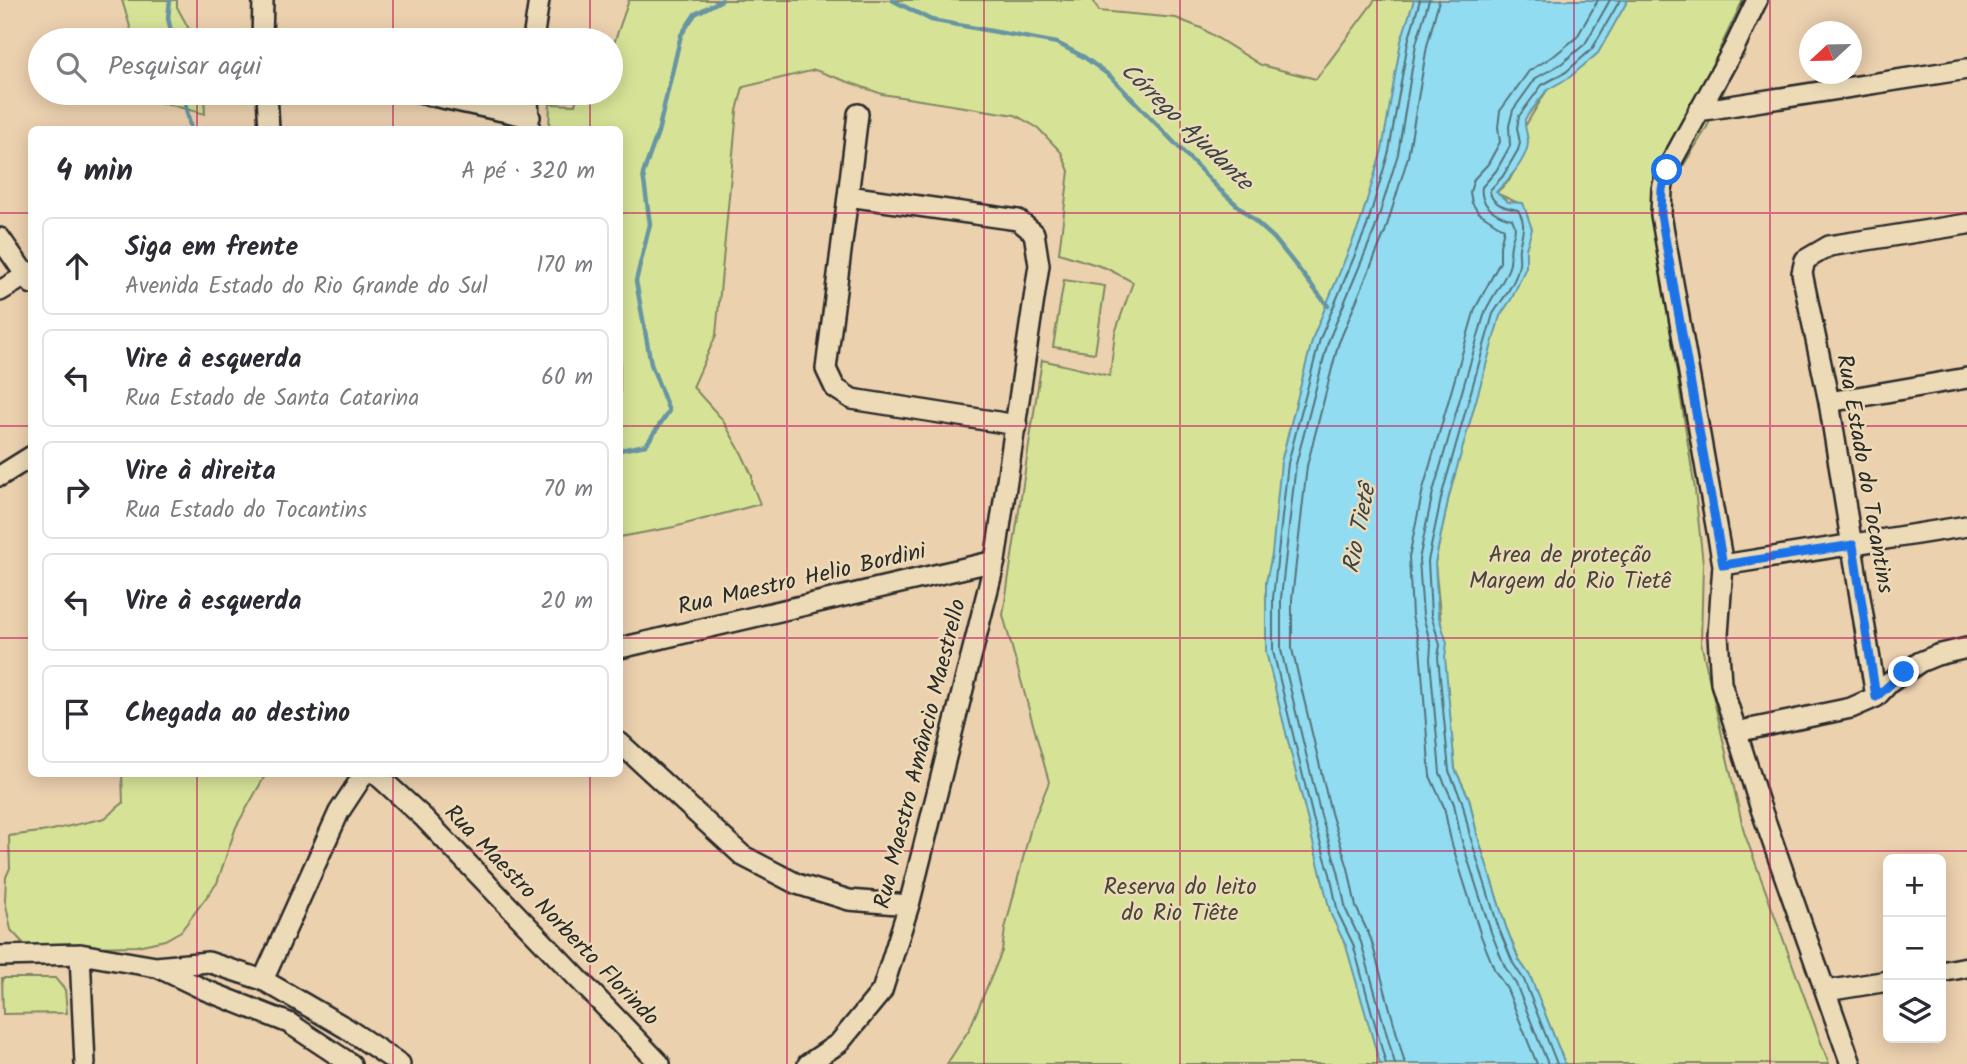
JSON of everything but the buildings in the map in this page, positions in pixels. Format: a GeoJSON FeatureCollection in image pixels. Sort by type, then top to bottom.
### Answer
{"type":"FeatureCollection","features":[{"type":"Feature","properties":{"kind":"street"},"geometry":{"type":"LineString","coordinates":[[262,28],[263,0]]}},
{"type":"Feature","properties":{"kind":"street"},"geometry":{"type":"LineString","coordinates":[[535,28],[539,0]]}},
{"type":"Feature","properties":{"kind":"street"},"geometry":{"type":"LineString","coordinates":[[1757,0],[1667,170],[1662,189],[1661,215],[1723,565],[1718,635],[1721,683],[1760,806],[1851,1064]]}},
{"type":"Feature","properties":{"kind":"street"},"geometry":{"type":"LineString","coordinates":[[1698,111],[1967,69]]}},
{"type":"Feature","properties":{"kind":"street"},"geometry":{"type":"LineString","coordinates":[[268,105],[269,126]]}},
{"type":"Feature","properties":{"kind":"street"},"geometry":{"type":"LineString","coordinates":[[463,105],[530,123],[529,105]]}},
{"type":"Feature","properties":{"kind":"street"},"geometry":{"type":"LineString","coordinates":[[858,114],[825,369],[835,388],[852,399],[1017,425]]}},
{"type":"Feature","properties":{"kind":"street","name":"Rua Maestro Amâncio Maestrello"},"geometry":{"type":"LineString","coordinates":[[808,1064],[839,1043],[882,991],[909,905],[995,561],[1040,265],[1034,233],[1018,220],[848,197]]}},
{"type":"Feature","properties":{"kind":"street","name":"Rua Estado do Tocantins"},"geometry":{"type":"LineString","coordinates":[[1876,697],[1829,402],[1802,273],[1805,260],[1829,246],[1967,224]]}},
{"type":"Feature","properties":{"kind":"street"},"geometry":{"type":"LineString","coordinates":[[0,238],[28,274]]}},
{"type":"Feature","properties":{"kind":"street"},"geometry":{"type":"LineString","coordinates":[[0,291],[28,278]]}},
{"type":"Feature","properties":{"kind":"street"},"geometry":{"type":"LineString","coordinates":[[1829,402],[1967,378]]}},
{"type":"Feature","properties":{"kind":"street"},"geometry":{"type":"LineString","coordinates":[[0,476],[28,459]]}},
{"type":"Feature","properties":{"kind":"street"},"geometry":{"type":"LineString","coordinates":[[1723,565],[1967,526]]}},
{"type":"Feature","properties":{"kind":"street","name":"Rua Maestro Helio Bordini"},"geometry":{"type":"LineString","coordinates":[[623,647],[995,561]]}},
{"type":"Feature","properties":{"kind":"street"},"geometry":{"type":"LineString","coordinates":[[1736,732],[1851,708],[1876,697],[1920,662],[1967,648]]}},
{"type":"Feature","properties":{"kind":"street"},"geometry":{"type":"LineString","coordinates":[[623,746],[743,856],[797,884],[849,900],[909,905]]}},
{"type":"Feature","properties":{"kind":"street"},"geometry":{"type":"LineString","coordinates":[[262,980],[339,812],[362,777]]}},
{"type":"Feature","properties":{"kind":"street","name":"Rua Maestro Norberto Florindo"},"geometry":{"type":"LineString","coordinates":[[379,777],[423,817],[660,1064]]}},
{"type":"Feature","properties":{"kind":"street"},"geometry":{"type":"LineString","coordinates":[[0,956],[80,954],[156,967],[208,962],[262,980],[346,1028],[400,1064]]}},
{"type":"Feature","properties":{"kind":"street"},"geometry":{"type":"LineString","coordinates":[[80,954],[85,1064]]}},
{"type":"Feature","properties":{"kind":"street"},"geometry":{"type":"LineString","coordinates":[[156,967],[205,990],[289,1023],[351,1064]]}},
{"type":"Feature","properties":{"kind":"street"},"geometry":{"type":"LineString","coordinates":[[1946,971],[1967,967]]}},
{"type":"Feature","properties":{"kind":"street"},"geometry":{"type":"LineString","coordinates":[[1826,991],[1883,982]]}},
{"type":"Feature","properties":{"kind":"green space"},"geometry":{"type":"Polygon","coordinates":[[[122,0],[177,0],[177,7],[188,28],[130,28],[122,0]]]}},
{"type":"Feature","properties":{"kind":"green space","name":"Reserva do leito do Rio Tiête"},"geometry":{"type":"Polygon","coordinates":[[[629,0],[1093,0],[1099,11],[1176,18],[1201,28],[1261,65],[1316,79],[1375,0],[1464,0],[1399,1064],[947,1064],[970,1028],[1002,951],[1031,827],[1049,782],[1003,615],[1042,360],[1110,376],[1115,333],[1133,282],[1106,268],[1059,253],[1069,171],[1061,152],[1038,128],[1015,115],[882,94],[815,70],[743,87],[737,111],[716,335],[693,387],[722,419],[752,476],[752,484],[760,504],[674,527],[623,536],[623,126],[549,126],[550,105],[623,105],[623,28],[619,28],[629,0]]]}},
{"type":"Feature","properties":{"kind":"green space","name":"Area de proteção Margem do Rio Tietê"},"geometry":{"type":"Polygon","coordinates":[[[1628,0],[1743,0],[1720,48],[1744,56],[1737,63],[1706,129],[1667,192],[1664,289],[1695,490],[1703,563],[1701,643],[1744,832],[1829,1064],[1565,1064],[1530,976],[1519,960],[1506,927],[1477,834],[1469,798],[1455,769],[1435,563],[1449,496],[1523,205],[1496,193],[1509,181],[1524,153],[1524,128],[1547,90],[1628,0]]]}},
{"type":"Feature","properties":{"kind":"green space"},"geometry":{"type":"Polygon","coordinates":[[[170,105],[205,105],[205,114],[170,105]]]}},
{"type":"Feature","properties":{"kind":"green space"},"geometry":{"type":"Polygon","coordinates":[[[1064,280],[1105,286],[1095,353],[1053,347],[1064,280]]]}},
{"type":"Feature","properties":{"kind":"green space"},"geometry":{"type":"Polygon","coordinates":[[[122,777],[264,777],[236,827],[217,883],[181,931],[165,940],[137,946],[37,948],[25,945],[11,930],[5,900],[6,877],[10,868],[9,836],[48,831],[105,818],[123,803],[122,777]]]}},
{"type":"Feature","properties":{"kind":"green space"},"geometry":{"type":"Polygon","coordinates":[[[2,978],[55,978],[65,990],[67,1013],[3,1014],[2,978]]]}},
{"type":"Feature","properties":{"kind":"water","name":"Rio Tietê"},"geometry":{"type":"Polygon","coordinates":[[[1414,0],[1628,0],[1598,53],[1570,77],[1547,90],[1525,119],[1527,149],[1511,176],[1496,192],[1508,202],[1523,203],[1532,229],[1526,249],[1526,267],[1512,298],[1500,316],[1449,496],[1435,563],[1438,614],[1447,643],[1445,657],[1455,769],[1469,798],[1477,834],[1506,927],[1519,960],[1530,976],[1565,1064],[1380,1064],[1346,946],[1331,915],[1266,652],[1266,582],[1272,554],[1281,462],[1313,337],[1360,223],[1382,150],[1401,41],[1414,0]]]}},
{"type":"Feature","properties":{"kind":"waterway","name":"Córrego Ajudante"},"geometry":{"type":"LineString","coordinates":[[170,0],[168,18],[170,28]]}},
{"type":"Feature","properties":{"kind":"waterway","name":"Córrego Ajudante"},"geometry":{"type":"LineString","coordinates":[[623,449],[646,445],[669,411],[651,364],[636,281],[650,224],[643,174],[658,132],[681,35],[695,14],[722,0]]}},
{"type":"Feature","properties":{"kind":"waterway","name":"Córrego Ajudante"},"geometry":{"type":"LineString","coordinates":[[892,0],[931,20],[1057,43],[1084,57],[1110,76],[1219,189],[1274,238],[1328,306]]}},
{"type":"Feature","properties":{"kind":"waterway","name":"Córrego Ajudante"},"geometry":{"type":"LineString","coordinates":[[186,105],[190,126]]}},
{"type":"Feature","properties":{"kind":"route"},"geometry":{"type":"LineString","coordinates":[[1667,170],[1662,189],[1661,215],[1723,565],[1853,545],[1876,697],[1904,672]]}}]}
